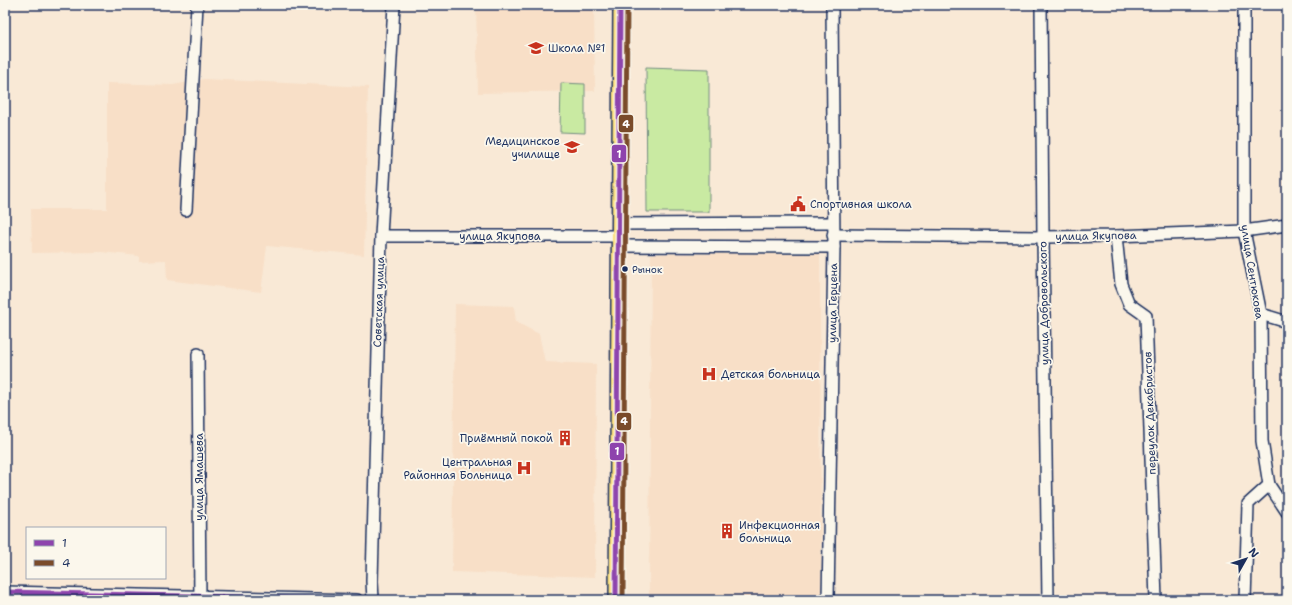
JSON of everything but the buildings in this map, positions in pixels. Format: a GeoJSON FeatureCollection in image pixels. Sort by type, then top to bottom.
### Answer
{"type":"FeatureCollection","features":[{"type":"Feature","properties":{"kind":"main road"},"geometry":{"type":"LineString","coordinates":[[616,600],[620,5]]}},
{"type":"Feature","properties":{"kind":"street"},"geometry":{"type":"LineString","coordinates":[[186,210],[197,5]]}},
{"type":"Feature","properties":{"kind":"street","name":"Советская улица"},"geometry":{"type":"LineString","coordinates":[[373,600],[381,236],[394,5]]}},
{"type":"Feature","properties":{"kind":"street","name":"улица Герцена"},"geometry":{"type":"LineString","coordinates":[[828,600],[834,247],[832,5]]}},
{"type":"Feature","properties":{"kind":"street","name":"улица Добровольского"},"geometry":{"type":"LineString","coordinates":[[1041,5],[1048,600]]}},
{"type":"Feature","properties":{"kind":"street","name":"улица Сентюкова"},"geometry":{"type":"LineString","coordinates":[[1244,5],[1244,231],[1260,314],[1262,441],[1270,485]]}},
{"type":"Feature","properties":{"kind":"street","name":"улица Якупова"},"geometry":{"type":"LineString","coordinates":[[381,236],[618,235],[833,229],[1043,237],[1244,231],[1287,226]]}},
{"type":"Feature","properties":{"kind":"street"},"geometry":{"type":"LineString","coordinates":[[618,235],[834,247]]}},
{"type":"Feature","properties":{"kind":"street","name":"переулок Декабристов"},"geometry":{"type":"LineString","coordinates":[[1116,236],[1121,284],[1129,304],[1146,316],[1156,600]]}},
{"type":"Feature","properties":{"kind":"street"},"geometry":{"type":"LineString","coordinates":[[1260,314],[1287,322]]}},
{"type":"Feature","properties":{"kind":"street","name":"улица Ямашева"},"geometry":{"type":"LineString","coordinates":[[198,354],[200,599]]}},
{"type":"Feature","properties":{"kind":"street"},"geometry":{"type":"LineString","coordinates":[[1245,600],[1248,504],[1270,485],[1287,512]]}},
{"type":"Feature","properties":{"kind":"street"},"geometry":{"type":"LineString","coordinates":[[5,592],[200,599],[357,600]]}},
{"type":"Feature","properties":{"kind":"shaded area","name":"Школа №1"},"geometry":{"type":"Polygon","coordinates":[[[476,5],[594,5],[595,91],[478,93],[476,5]]]}},
{"type":"Feature","properties":{"kind":"shaded area"},"geometry":{"type":"Polygon","coordinates":[[[204,79],[368,87],[364,255],[267,246],[261,292],[167,280],[166,260],[139,261],[139,256],[101,252],[32,253],[31,209],[107,209],[107,83],[173,85],[204,79]]]}},
{"type":"Feature","properties":{"kind":"shaded area"},"geometry":{"type":"Polygon","coordinates":[[[651,254],[820,254],[821,600],[649,595],[651,254]]]}},
{"type":"Feature","properties":{"kind":"shaded area","name":"Центральная Районная Больница"},"geometry":{"type":"Polygon","coordinates":[[[455,304],[514,306],[516,322],[539,334],[545,362],[596,364],[595,577],[452,572],[455,304]]]}},
{"type":"Feature","properties":{"kind":"green space"},"geometry":{"type":"Polygon","coordinates":[[[646,67],[709,69],[709,212],[647,212],[646,67]]]}},
{"type":"Feature","properties":{"kind":"green space"},"geometry":{"type":"Polygon","coordinates":[[[561,83],[585,84],[585,133],[560,132],[561,83]]]}},
{"type":"Feature","properties":{"kind":"transit line","name":"1"},"geometry":{"type":"LineString","coordinates":[[616,600],[620,5]]}},
{"type":"Feature","properties":{"kind":"transit line","name":"4"},"geometry":{"type":"LineString","coordinates":[[623,600],[627,5]]}},
{"type":"Feature","properties":{"kind":"transit line","name":"1"},"geometry":{"type":"LineString","coordinates":[[5,592],[357,600]]}},
{"type":"Feature","properties":{"kind":"transit line","name":"4"},"geometry":{"type":"LineString","coordinates":[[5,599],[49,600]]}},
{"type":"Feature","properties":{"kind":"place","name":"Школа №1"},"geometry":{"type":"Point","coordinates":[536,48]}},
{"type":"Feature","properties":{"kind":"place","name":"Медицинское училище"},"geometry":{"type":"Point","coordinates":[572,147]}},
{"type":"Feature","properties":{"kind":"place","name":"Спортивная школа"},"geometry":{"type":"Point","coordinates":[798,204]}},
{"type":"Feature","properties":{"kind":"place","name":"Рынок"},"geometry":{"type":"Point","coordinates":[625,269]}},
{"type":"Feature","properties":{"kind":"place","name":"Детская больница"},"geometry":{"type":"Point","coordinates":[709,374]}},
{"type":"Feature","properties":{"kind":"place","name":"Приёмный покой"},"geometry":{"type":"Point","coordinates":[565,438]}},
{"type":"Feature","properties":{"kind":"place","name":"Центральная Районная Больница"},"geometry":{"type":"Point","coordinates":[524,468]}},
{"type":"Feature","properties":{"kind":"place","name":"Инфекционная больница"},"geometry":{"type":"Point","coordinates":[727,531]}}]}
